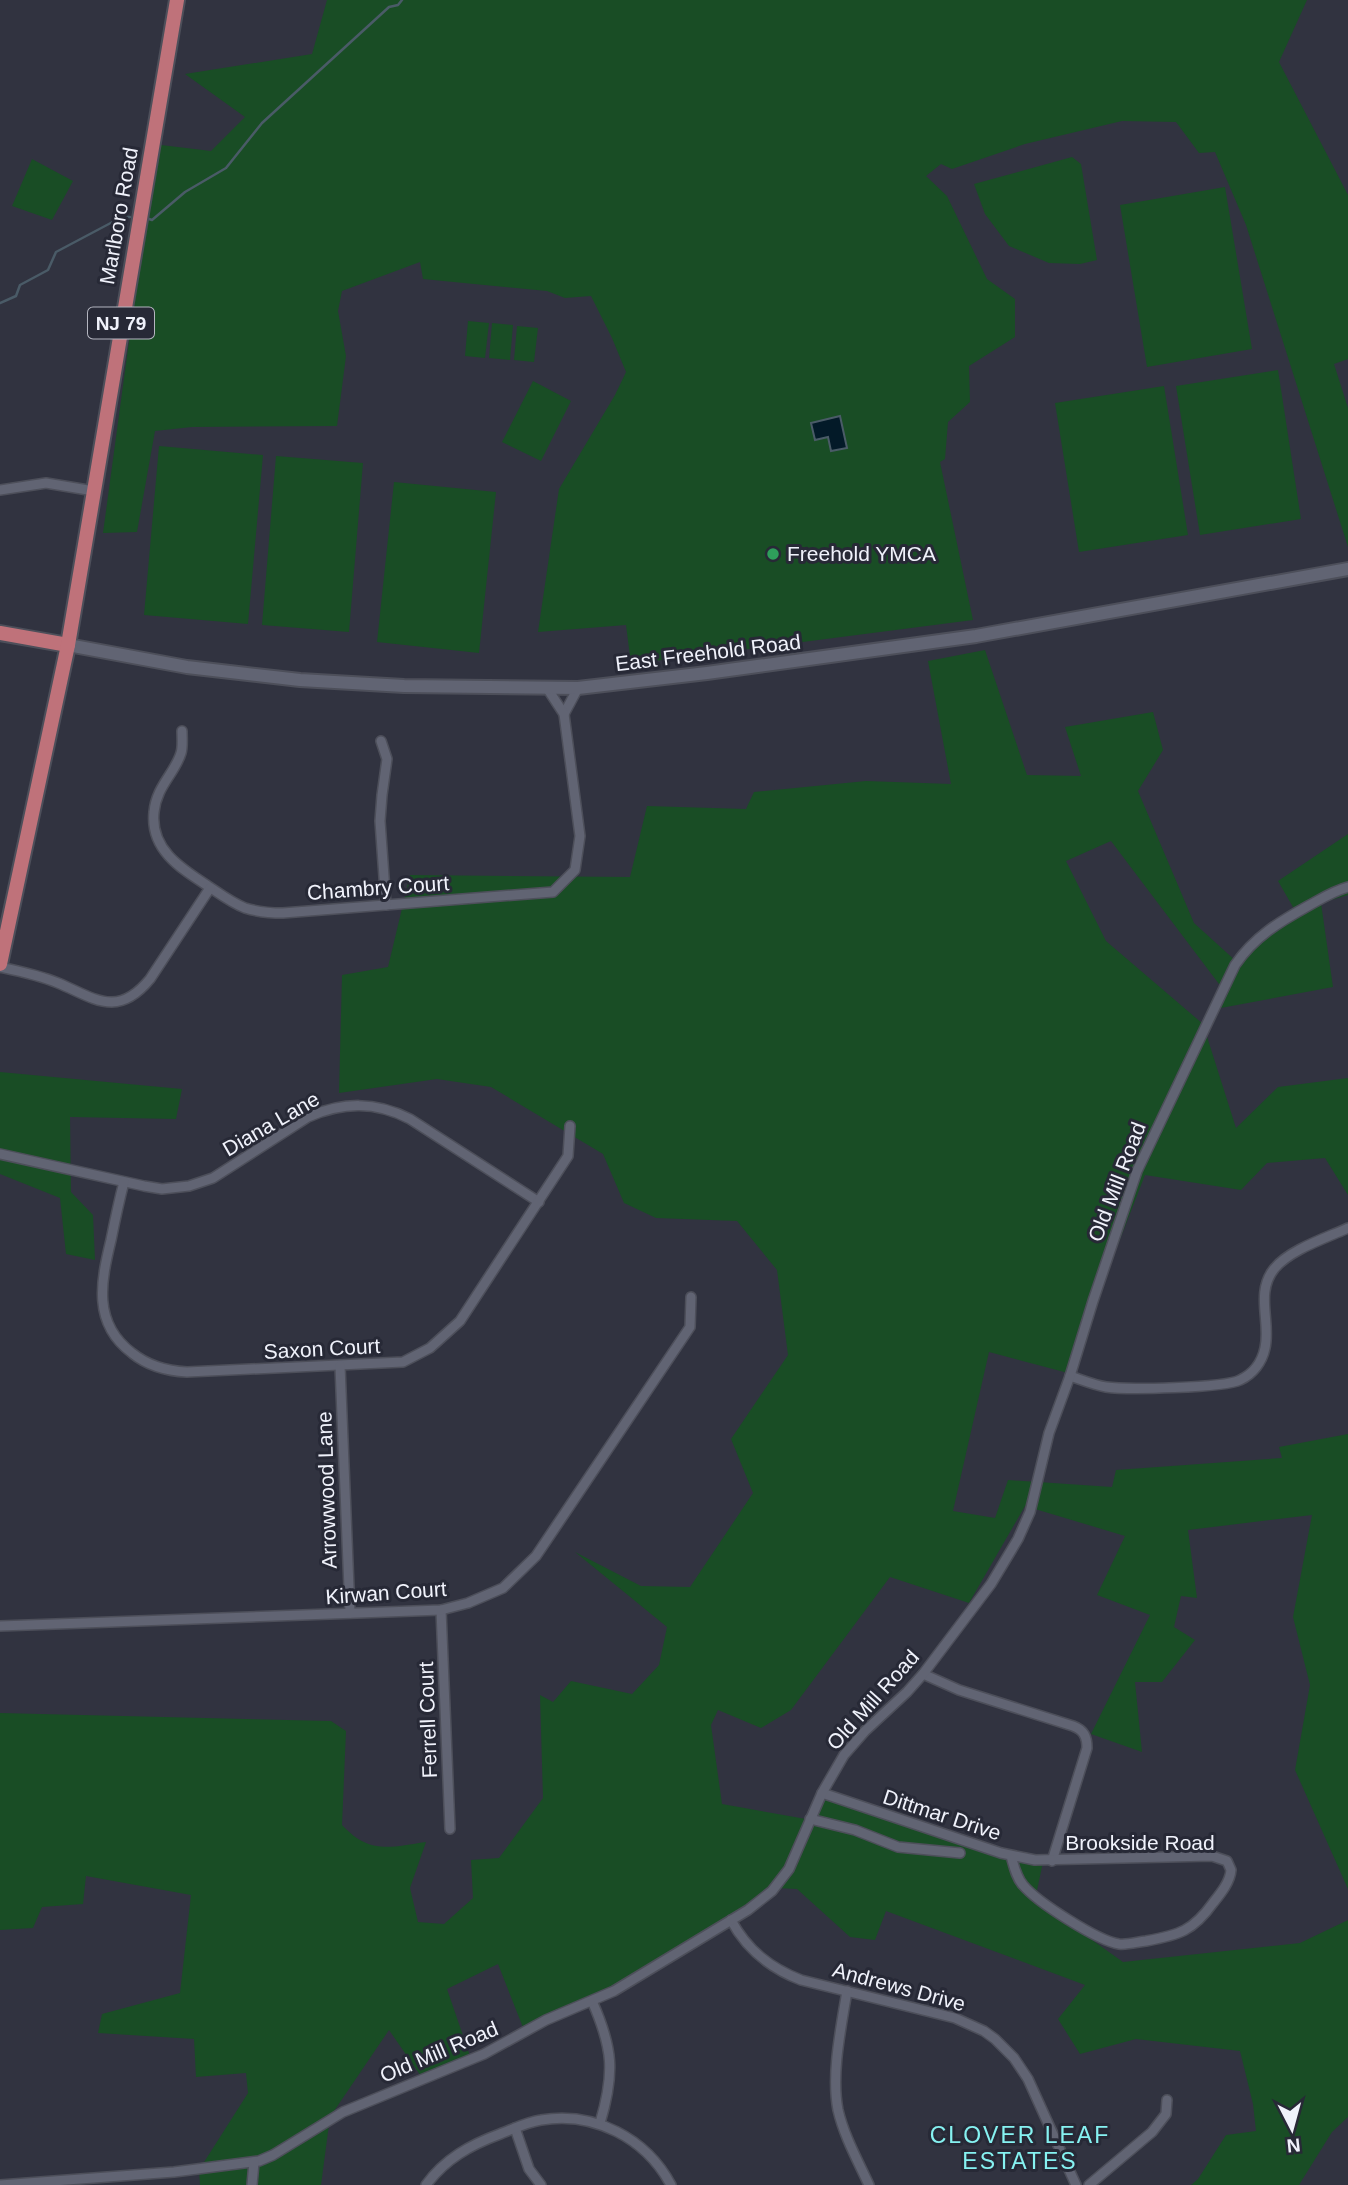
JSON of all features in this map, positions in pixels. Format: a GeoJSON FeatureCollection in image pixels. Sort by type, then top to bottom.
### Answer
{"type":"FeatureCollection","features":[{"type":"Feature","properties":{"kind":"main road","name":"Marlboro Road"},"geometry":{"type":"LineString","coordinates":[[68,645],[177,0]]}},
{"type":"Feature","properties":{"kind":"main road","name":"East Freehold Road"},"geometry":{"type":"LineString","coordinates":[[68,645],[187,667],[300,680],[404,686],[578,688],[975,636],[1348,569]]}},
{"type":"Feature","properties":{"kind":"main road"},"geometry":{"type":"LineString","coordinates":[[0,633],[68,645]]}},
{"type":"Feature","properties":{"kind":"main road","name":"NJ 79"},"geometry":{"type":"LineString","coordinates":[[0,966],[68,645]]}},
{"type":"Feature","properties":{"kind":"street"},"geometry":{"type":"LineString","coordinates":[[0,490],[46,483],[94,491]]}},
{"type":"Feature","properties":{"kind":"street","name":"Chambry Court"},"geometry":{"type":"LineString","coordinates":[[182,731],[181,753],[156,801],[155,832],[159,843],[173,862],[210,888],[246,908],[269,913],[553,892],[575,870],[580,836],[564,714],[547,688]]}},
{"type":"Feature","properties":{"kind":"street"},"geometry":{"type":"LineString","coordinates":[[564,714],[578,688]]}},
{"type":"Feature","properties":{"kind":"street"},"geometry":{"type":"LineString","coordinates":[[381,741],[387,759],[380,821],[386,905]]}},
{"type":"Feature","properties":{"kind":"street","name":"Old Mill Road"},"geometry":{"type":"LineString","coordinates":[[0,2185],[254,2162],[273,2155],[343,2112],[484,2054],[546,2020],[614,1992],[758,1904],[783,1878],[835,1768],[852,1745],[923,1674],[991,1584],[1018,1539],[1030,1511],[1049,1433],[1137,1171],[1231,971],[1251,943],[1270,928],[1332,892],[1348,887]]}},
{"type":"Feature","properties":{"kind":"street"},"geometry":{"type":"LineString","coordinates":[[0,966],[37,975],[89,999],[102,1002],[121,1000],[142,988],[150,979],[210,888]]}},
{"type":"Feature","properties":{"kind":"street","name":"Diana Lane"},"geometry":{"type":"LineString","coordinates":[[0,1154],[124,1182],[162,1189],[176,1188],[202,1183],[308,1117],[341,1106],[368,1105],[396,1112],[410,1119],[539,1202]]}},
{"type":"Feature","properties":{"kind":"street","name":"Saxon Court"},"geometry":{"type":"LineString","coordinates":[[124,1182],[103,1274],[102,1294],[106,1318],[116,1336],[128,1350],[149,1364],[174,1372],[403,1362],[430,1348],[460,1321],[568,1156],[570,1126]]}},
{"type":"Feature","properties":{"kind":"street"},"geometry":{"type":"LineString","coordinates":[[1070,1376],[1098,1385],[1123,1388],[1224,1384],[1241,1380],[1256,1367],[1265,1350],[1264,1293],[1274,1268],[1289,1255],[1348,1228]]}},
{"type":"Feature","properties":{"kind":"street","name":"Kirwan Court"},"geometry":{"type":"LineString","coordinates":[[0,1626],[441,1610],[468,1603],[503,1588],[536,1556],[690,1327],[691,1297]]}},
{"type":"Feature","properties":{"kind":"street","name":"Arrowwood Lane"},"geometry":{"type":"LineString","coordinates":[[340,1366],[350,1613]]}},
{"type":"Feature","properties":{"kind":"street","name":"Ferrell Court"},"geometry":{"type":"LineString","coordinates":[[441,1610],[450,1829]]}},
{"type":"Feature","properties":{"kind":"street"},"geometry":{"type":"LineString","coordinates":[[923,1674],[958,1690],[1079,1728],[1085,1735],[1087,1748],[1052,1861]]}},
{"type":"Feature","properties":{"kind":"street","name":"Dittmar Drive"},"geometry":{"type":"LineString","coordinates":[[822,1793],[1011,1856],[1052,1861]]}},
{"type":"Feature","properties":{"kind":"street"},"geometry":{"type":"LineString","coordinates":[[810,1819],[855,1830],[898,1847],[960,1853]]}},
{"type":"Feature","properties":{"kind":"street","name":"Brookside Road"},"geometry":{"type":"LineString","coordinates":[[1011,1856],[1021,1883],[1035,1895],[1097,1935],[1109,1941],[1126,1944],[1170,1937],[1187,1930],[1198,1922],[1216,1900],[1231,1876],[1227,1861],[1212,1856],[1052,1861]]}},
{"type":"Feature","properties":{"kind":"street","name":"Andrews Drive"},"geometry":{"type":"LineString","coordinates":[[731,1920],[745,1943],[772,1967],[801,1980],[955,2018],[995,2039],[1014,2058],[1028,2079],[1076,2185]]}},
{"type":"Feature","properties":{"kind":"street"},"geometry":{"type":"LineString","coordinates":[[847,1991],[836,2094],[842,2124],[869,2185]]}},
{"type":"Feature","properties":{"kind":"street"},"geometry":{"type":"LineString","coordinates":[[592,2001],[604,2030],[610,2062],[609,2091],[600,2123]]}},
{"type":"Feature","properties":{"kind":"street"},"geometry":{"type":"LineString","coordinates":[[1089,2185],[1152,2132],[1166,2114],[1167,2100]]}},
{"type":"Feature","properties":{"kind":"street"},"geometry":{"type":"LineString","coordinates":[[425,2185],[444,2164],[468,2148],[538,2120],[555,2118],[600,2123],[630,2139],[658,2165],[671,2185]]}},
{"type":"Feature","properties":{"kind":"street"},"geometry":{"type":"LineString","coordinates":[[515,2128],[529,2169],[541,2185]]}},
{"type":"Feature","properties":{"kind":"street"},"geometry":{"type":"LineString","coordinates":[[252,2185],[254,2162]]}},
{"type":"Feature","properties":{"kind":"green space"},"geometry":{"type":"Polygon","coordinates":[[[327,0],[1307,0],[1279,62],[1348,195],[1348,359],[1334,364],[1348,408],[1348,547],[1246,225],[1215,152],[1199,153],[1176,122],[1122,121],[1025,144],[952,169],[941,164],[926,176],[947,196],[987,279],[1015,299],[1015,337],[969,366],[970,402],[948,422],[945,459],[940,462],[973,620],[631,664],[626,625],[538,632],[559,489],[626,372],[591,296],[565,298],[547,291],[423,279],[420,262],[342,291],[338,311],[346,356],[337,426],[192,427],[155,431],[137,532],[103,533],[135,297],[161,145],[211,151],[245,117],[185,74],[312,54],[327,0]]]}},
{"type":"Feature","properties":{"kind":"green space"},"geometry":{"type":"Polygon","coordinates":[[[1072,157],[1081,164],[1097,260],[1080,264],[1049,263],[1009,246],[985,214],[974,184],[1072,157]]]}},
{"type":"Feature","properties":{"kind":"green space"},"geometry":{"type":"Polygon","coordinates":[[[32,159],[73,181],[52,220],[12,206],[32,159]]]}},
{"type":"Feature","properties":{"kind":"green space"},"geometry":{"type":"Polygon","coordinates":[[[1225,187],[1252,349],[1147,367],[1120,205],[1225,187]]]}},
{"type":"Feature","properties":{"kind":"green space"},"geometry":{"type":"Polygon","coordinates":[[[468,321],[489,323],[485,358],[465,356],[468,321]]]}},
{"type":"Feature","properties":{"kind":"green space"},"geometry":{"type":"Polygon","coordinates":[[[492,323],[513,325],[510,360],[489,358],[492,323]]]}},
{"type":"Feature","properties":{"kind":"green space"},"geometry":{"type":"Polygon","coordinates":[[[517,326],[538,328],[534,362],[514,360],[517,326]]]}},
{"type":"Feature","properties":{"kind":"green space"},"geometry":{"type":"Polygon","coordinates":[[[1278,370],[1301,519],[1200,535],[1176,386],[1278,370]]]}},
{"type":"Feature","properties":{"kind":"green space"},"geometry":{"type":"Polygon","coordinates":[[[533,381],[571,401],[541,461],[502,442],[533,381]]]}},
{"type":"Feature","properties":{"kind":"green space"},"geometry":{"type":"Polygon","coordinates":[[[1164,386],[1188,535],[1079,552],[1055,403],[1164,386]]]}},
{"type":"Feature","properties":{"kind":"green space"},"geometry":{"type":"Polygon","coordinates":[[[159,446],[263,455],[248,624],[144,615],[159,446]]]}},
{"type":"Feature","properties":{"kind":"green space"},"geometry":{"type":"Polygon","coordinates":[[[276,456],[363,463],[349,632],[262,625],[276,456]]]}},
{"type":"Feature","properties":{"kind":"green space"},"geometry":{"type":"Polygon","coordinates":[[[394,482],[496,492],[479,653],[377,642],[394,482]]]}},
{"type":"Feature","properties":{"kind":"green space"},"geometry":{"type":"Polygon","coordinates":[[[985,650],[1027,775],[1081,776],[1065,727],[1153,712],[1163,750],[1138,791],[1194,923],[1237,962],[1297,914],[1278,881],[1348,834],[1348,895],[1321,903],[1333,987],[1210,1010],[1222,988],[1111,841],[1066,861],[1106,941],[1203,1024],[1236,1128],[1278,1087],[1348,1078],[1348,1195],[1325,1158],[1267,1163],[1241,1190],[1145,1175],[1068,1373],[989,1352],[953,1511],[995,1518],[1008,1480],[1112,1487],[1116,1470],[1282,1458],[1279,1447],[1348,1434],[1348,1889],[1295,1770],[1310,1685],[1293,1617],[1312,1515],[1188,1530],[1197,1598],[1181,1596],[1174,1627],[1195,1640],[1162,1682],[1135,1682],[1142,1752],[1091,1734],[1150,1615],[1097,1595],[1125,1536],[1025,1506],[969,1603],[890,1577],[791,1710],[761,1728],[718,1710],[711,1725],[722,1804],[806,1819],[818,1794],[1043,1862],[1036,1895],[1019,1888],[1123,1962],[1300,1943],[1348,1920],[1348,2117],[1332,2132],[1299,2185],[1191,2185],[1198,2179],[1226,2135],[1256,2131],[1253,2104],[1240,2051],[1136,2039],[1080,2054],[1058,2019],[1085,1985],[886,1911],[875,1940],[850,1937],[797,1889],[775,1888],[663,1965],[524,2030],[498,1964],[447,1989],[471,2059],[423,2079],[389,2030],[330,2117],[321,2185],[200,2185],[199,2170],[248,2093],[246,2073],[196,2077],[194,2039],[98,2033],[102,2014],[180,1993],[191,1895],[86,1876],[83,1904],[42,1907],[33,1928],[0,1930],[0,1713],[331,1721],[346,1731],[342,1825],[352,1835],[371,1845],[391,1847],[426,1842],[410,1888],[418,1922],[444,1924],[473,1898],[471,1860],[499,1858],[543,1798],[540,1695],[553,1702],[571,1681],[632,1694],[659,1665],[667,1627],[575,1552],[641,1586],[690,1587],[753,1493],[731,1439],[788,1355],[777,1270],[737,1221],[656,1218],[624,1203],[603,1154],[491,1087],[437,1079],[339,1093],[342,975],[388,967],[410,875],[630,877],[647,806],[746,809],[754,792],[866,781],[951,784],[928,661],[985,650]]]}},
{"type":"Feature","properties":{"kind":"green space"},"geometry":{"type":"Polygon","coordinates":[[[0,1072],[182,1089],[176,1119],[70,1117],[71,1192],[93,1215],[95,1260],[66,1254],[60,1198],[0,1174],[0,1072]]]}},
{"type":"Feature","properties":{"kind":"water"},"geometry":{"type":"Polygon","coordinates":[[[840,416],[847,448],[831,451],[828,437],[815,440],[811,423],[840,416]]]}},
{"type":"Feature","properties":{"kind":"waterway"},"geometry":{"type":"LineString","coordinates":[[149,219],[152,220],[185,192],[226,168],[262,123],[389,7],[398,5],[402,0]]}},
{"type":"Feature","properties":{"kind":"waterway"},"geometry":{"type":"LineString","coordinates":[[0,303],[16,296],[20,285],[48,270],[56,252],[122,217],[130,217]]}},
{"type":"Feature","properties":{"kind":"place","name":"Freehold YMCA"},"geometry":{"type":"Point","coordinates":[773,554]}},
{"type":"Feature","properties":{"kind":"district","name":"CLOVER LEAF ESTATES"},"geometry":{"type":"Point","coordinates":[1020,2148]}}]}
